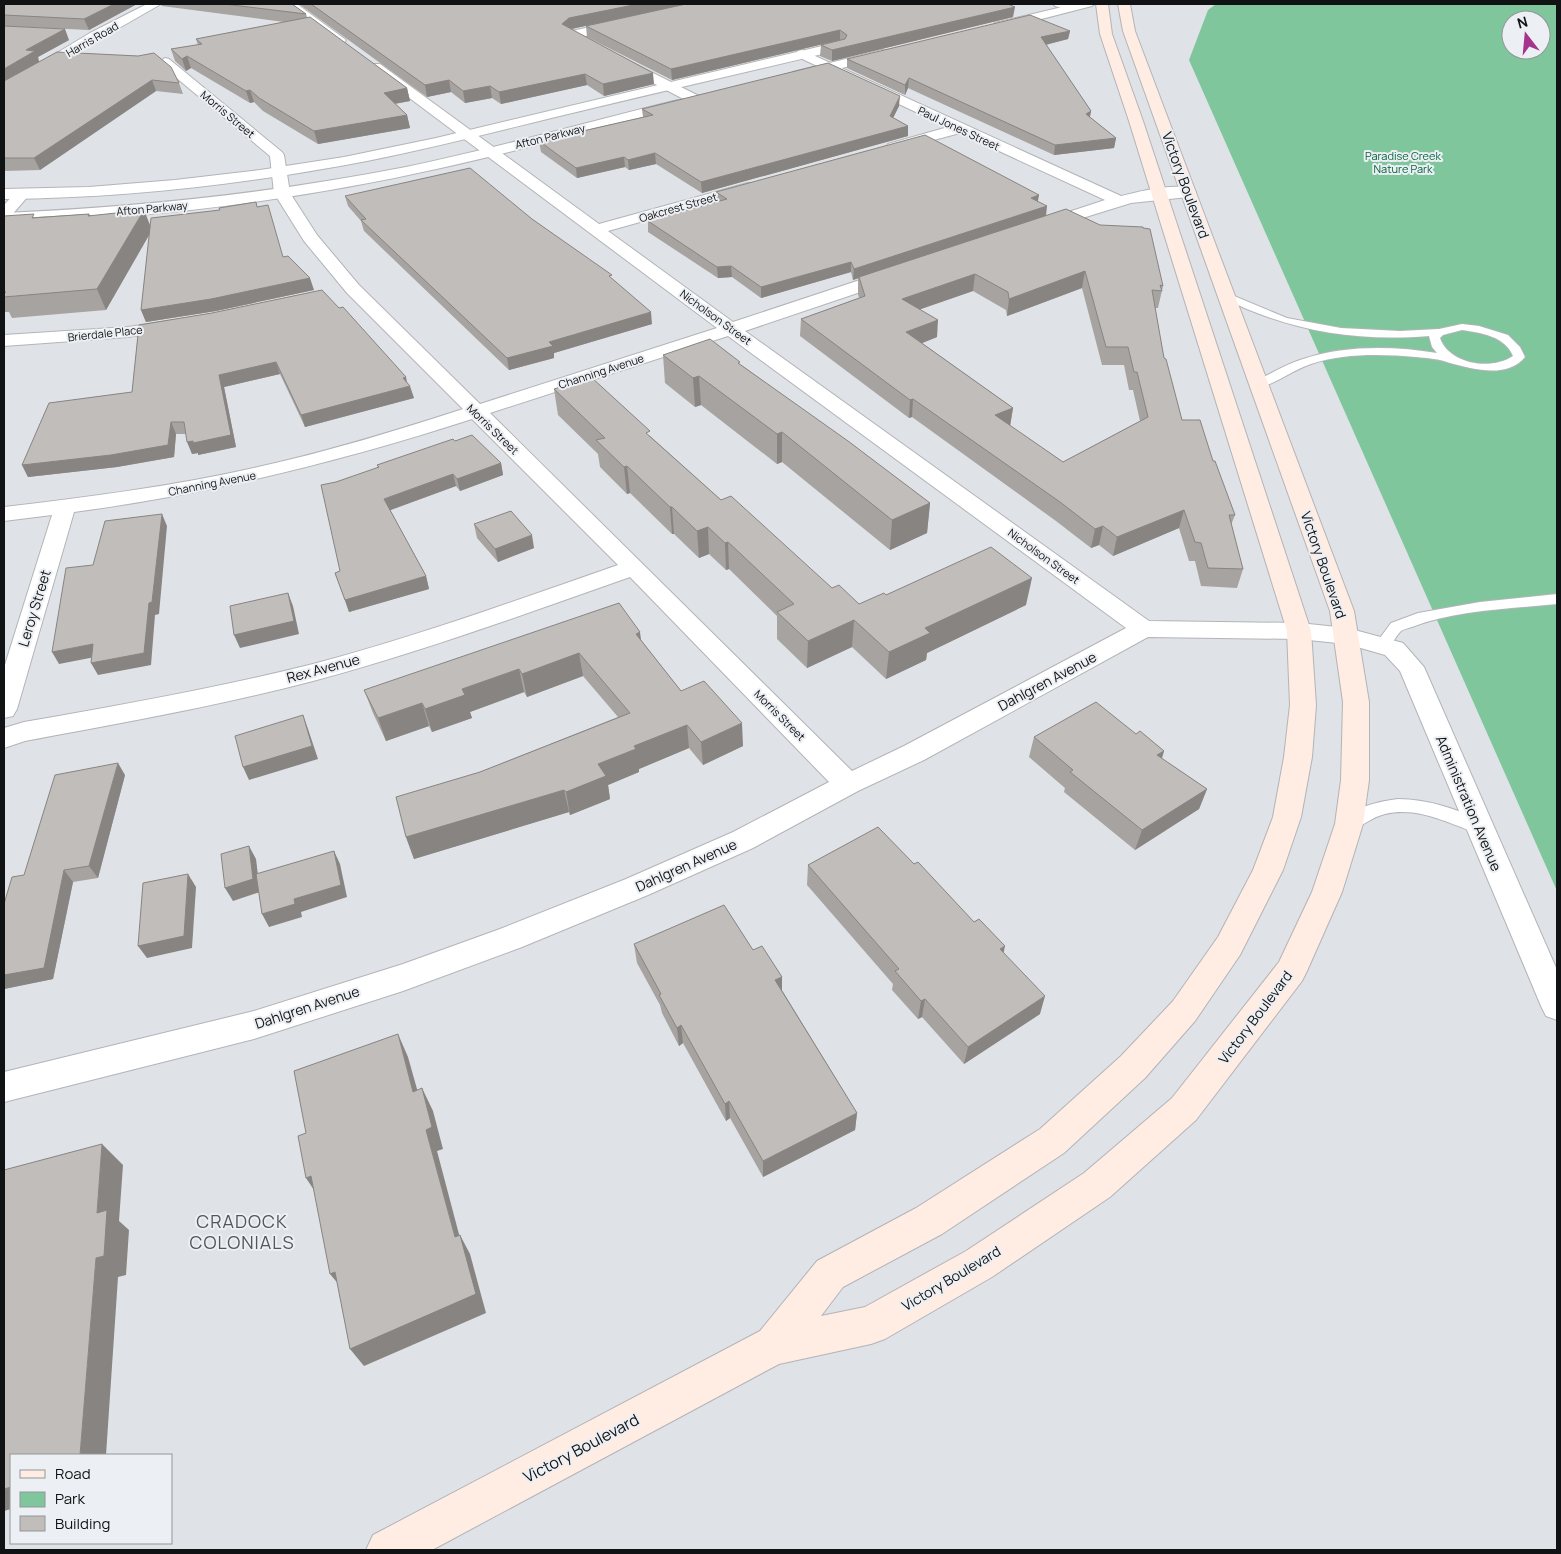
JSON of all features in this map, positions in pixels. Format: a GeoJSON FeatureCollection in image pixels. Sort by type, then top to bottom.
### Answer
{"type":"FeatureCollection","features":[{"type":"Feature","properties":{"kind":"main road","name":"Victory Boulevard"},"geometry":{"type":"LineString","coordinates":[[774,1345],[830,1274],[929,1221],[1052,1141],[1133,1067],[1184,1011],[1233,938],[1268,870],[1287,817],[1298,757],[1303,705],[1299,631],[1136,121],[1106,34],[1102,4]]}},
{"type":"Feature","properties":{"kind":"main road","name":"Victory Boulevard"},"geometry":{"type":"LineString","coordinates":[[388,1550],[774,1345],[871,1325],[979,1264],[1097,1185],[1184,1109],[1241,1038],[1291,971],[1327,892],[1349,824],[1355,780],[1356,702],[1347,636],[1342,611],[1129,31],[1124,4]]}},
{"type":"Feature","properties":{"kind":"street","name":"Harris Road"},"geometry":{"type":"LineString","coordinates":[[4,90],[94,36],[155,4]]}},
{"type":"Feature","properties":{"kind":"street","name":"Nicholson Street"},"geometry":{"type":"LineString","coordinates":[[290,4],[598,229],[732,330],[1144,629]]}},
{"type":"Feature","properties":{"kind":"street"},"geometry":{"type":"LineString","coordinates":[[984,29],[1065,6],[1088,4]]}},
{"type":"Feature","properties":{"kind":"street"},"geometry":{"type":"LineString","coordinates":[[587,44],[570,35],[633,22]]}},
{"type":"Feature","properties":{"kind":"street"},"geometry":{"type":"LineString","coordinates":[[67,35],[94,36]]}},
{"type":"Feature","properties":{"kind":"street","name":"Afton Parkway"},"geometry":{"type":"LineString","coordinates":[[4,218],[203,204],[346,161],[469,134],[850,43]]}},
{"type":"Feature","properties":{"kind":"street"},"geometry":{"type":"LineString","coordinates":[[782,79],[898,51]]}},
{"type":"Feature","properties":{"kind":"street","name":"Paul Jones Street"},"geometry":{"type":"LineString","coordinates":[[802,54],[1117,200]]}},
{"type":"Feature","properties":{"kind":"street"},"geometry":{"type":"LineString","coordinates":[[612,56],[669,86]]}},
{"type":"Feature","properties":{"kind":"street","name":"Morris Street"},"geometry":{"type":"LineString","coordinates":[[165,62],[276,154],[281,182],[310,238],[343,291],[475,411],[848,784]]}},
{"type":"Feature","properties":{"kind":"street","name":"Afton Parkway"},"geometry":{"type":"LineString","coordinates":[[4,194],[94,192],[171,185],[281,182],[407,171],[701,99],[669,86]]}},
{"type":"Feature","properties":{"kind":"street"},"geometry":{"type":"LineString","coordinates":[[875,152],[960,128]]}},
{"type":"Feature","properties":{"kind":"street","name":"Oakcrest Street"},"geometry":{"type":"LineString","coordinates":[[598,229],[770,182]]}},
{"type":"Feature","properties":{"kind":"street"},"geometry":{"type":"LineString","coordinates":[[1023,232],[1117,200],[1158,193],[1188,192]]}},
{"type":"Feature","properties":{"kind":"street"},"geometry":{"type":"LineString","coordinates":[[4,214],[22,194]]}},
{"type":"Feature","properties":{"kind":"street","name":"Channing Avenue"},"geometry":{"type":"LineString","coordinates":[[4,514],[65,508],[176,490],[261,473],[361,447],[732,330],[911,270]]}},
{"type":"Feature","properties":{"kind":"street","name":"Brierdale Place"},"geometry":{"type":"LineString","coordinates":[[4,341],[128,332],[197,322]]}},
{"type":"Feature","properties":{"kind":"street","name":"Leroy Street"},"geometry":{"type":"LineString","coordinates":[[4,709],[65,508]]}},
{"type":"Feature","properties":{"kind":"street","name":"Rex Avenue"},"geometry":{"type":"LineString","coordinates":[[4,738],[24,732],[160,707],[313,672],[466,626],[634,568]]}},
{"type":"Feature","properties":{"kind":"street","name":"Dahlgren Avenue"},"geometry":{"type":"LineString","coordinates":[[4,1087],[254,1025],[403,977],[484,948],[638,887],[742,840],[848,784],[914,753],[1144,629],[1299,631],[1347,636]]}},
{"type":"Feature","properties":{"kind":"street","name":"Administration Avenue"},"geometry":{"type":"LineString","coordinates":[[1347,636],[1394,649],[1411,667],[1557,1006]]}},
{"type":"Feature","properties":{"kind":"lane"},"geometry":{"type":"LineString","coordinates":[[1227,296],[1284,320],[1310,326],[1364,333],[1439,332],[1462,327],[1482,330],[1497,334],[1510,341],[1518,349],[1519,357],[1514,363],[1503,367],[1487,368],[1439,356],[1360,353],[1325,357],[1306,362],[1259,384]]}},
{"type":"Feature","properties":{"kind":"lane"},"geometry":{"type":"LineString","coordinates":[[1439,332],[1434,337],[1434,345],[1454,360]]}},
{"type":"Feature","properties":{"kind":"lane"},"geometry":{"type":"LineString","coordinates":[[1382,646],[1396,627],[1423,617],[1480,607],[1557,599]]}},
{"type":"Feature","properties":{"kind":"lane"},"geometry":{"type":"LineString","coordinates":[[1349,824],[1383,807],[1415,806],[1448,814],[1480,827]]}},
{"type":"Feature","properties":{"kind":"green space","name":"Paradise Creek Nature Park"},"geometry":{"type":"Polygon","coordinates":[[[1216,4],[1557,4],[1557,891],[1189,60],[1208,10],[1216,4]]]}},
{"type":"Feature","properties":{"kind":"building"},"geometry":{"type":"Polygon","coordinates":[[[4,4],[114,4],[84,19],[4,15],[4,4]]]}},
{"type":"Feature","properties":{"kind":"building"},"geometry":{"type":"Polygon","coordinates":[[[224,4],[292,4],[306,14],[224,4]]]}},
{"type":"Feature","properties":{"kind":"building"},"geometry":{"type":"Polygon","coordinates":[[[311,4],[638,4],[569,18],[562,24],[653,73],[603,84],[585,74],[499,92],[490,86],[463,91],[449,80],[425,85],[311,4]]]}},
{"type":"Feature","properties":{"kind":"building"},"geometry":{"type":"Polygon","coordinates":[[[686,4],[1008,4],[1015,7],[832,50],[821,45],[845,39],[847,35],[840,30],[671,69],[586,26],[686,4]]]}},
{"type":"Feature","properties":{"kind":"building"},"geometry":{"type":"Polygon","coordinates":[[[1030,15],[1070,31],[1041,37],[1091,111],[1086,114],[1116,138],[1055,145],[909,78],[905,85],[847,59],[1030,15]]]}},
{"type":"Feature","properties":{"kind":"building"},"geometry":{"type":"Polygon","coordinates":[[[310,17],[407,88],[384,93],[407,115],[314,131],[259,98],[250,90],[246,91],[187,56],[182,59],[171,49],[202,44],[196,39],[310,17]]]}},
{"type":"Feature","properties":{"kind":"building"},"geometry":{"type":"Polygon","coordinates":[[[4,26],[65,29],[26,50],[35,51],[4,69],[4,26]]]}},
{"type":"Feature","properties":{"kind":"building"},"geometry":{"type":"Polygon","coordinates":[[[57,52],[138,56],[154,53],[171,67],[179,83],[152,80],[34,158],[4,158],[4,81],[57,52]]]}},
{"type":"Feature","properties":{"kind":"building"},"geometry":{"type":"Polygon","coordinates":[[[828,63],[900,96],[890,116],[908,126],[701,182],[655,153],[628,160],[624,157],[576,168],[539,141],[653,115],[642,109],[828,63]]]}},
{"type":"Feature","properties":{"kind":"building"},"geometry":{"type":"Polygon","coordinates":[[[925,135],[1039,195],[1031,198],[1047,206],[854,269],[851,262],[761,287],[731,266],[717,267],[648,221],[727,199],[716,192],[925,135]]]}},
{"type":"Feature","properties":{"kind":"building"},"geometry":{"type":"Polygon","coordinates":[[[470,168],[532,219],[612,275],[609,276],[651,312],[549,342],[553,346],[507,358],[361,220],[366,219],[345,196],[470,168]]]}},
{"type":"Feature","properties":{"kind":"building"},"geometry":{"type":"Polygon","coordinates":[[[256,202],[257,207],[268,205],[283,257],[288,256],[310,278],[211,299],[141,310],[151,218],[220,210],[219,208],[256,202]]]}},
{"type":"Feature","properties":{"kind":"building"},"geometry":{"type":"Polygon","coordinates":[[[1066,209],[1100,225],[1150,229],[1163,286],[1160,285],[1162,291],[1152,290],[1164,358],[1166,359],[1182,420],[1200,420],[1213,461],[1215,461],[1235,515],[1229,515],[1243,569],[1208,568],[1201,543],[1195,542],[1184,510],[1117,537],[1103,526],[1095,529],[1060,502],[913,399],[910,400],[801,319],[865,296],[859,277],[1066,209]],[[1085,271],[1009,299],[1008,292],[975,274],[902,299],[938,320],[906,332],[1013,408],[995,415],[1063,462],[1148,417],[1137,372],[1134,372],[1128,347],[1106,347],[1085,271]]]}},
{"type":"Feature","properties":{"kind":"building"},"geometry":{"type":"Polygon","coordinates":[[[144,210],[97,289],[4,297],[6,292],[4,292],[4,216],[34,214],[32,218],[89,214],[88,216],[144,210]]]}},
{"type":"Feature","properties":{"kind":"building"},"geometry":{"type":"Polygon","coordinates":[[[322,290],[339,308],[343,307],[406,377],[403,378],[410,386],[301,415],[276,362],[219,375],[231,435],[193,443],[193,441],[187,442],[184,422],[171,422],[168,445],[111,455],[22,465],[49,403],[132,392],[139,325],[212,313],[322,290]]]}},
{"type":"Feature","properties":{"kind":"building"},"geometry":{"type":"Polygon","coordinates":[[[710,339],[740,362],[738,363],[848,441],[930,503],[892,520],[782,432],[777,434],[699,376],[693,378],[663,355],[710,339]]]}},
{"type":"Feature","properties":{"kind":"building"},"geometry":{"type":"Polygon","coordinates":[[[591,377],[650,431],[646,433],[721,500],[731,496],[832,588],[839,585],[859,604],[884,593],[886,595],[991,547],[1032,578],[925,628],[930,633],[889,652],[854,620],[808,641],[777,612],[794,604],[728,542],[725,543],[708,527],[697,531],[627,466],[624,467],[596,440],[605,438],[554,389],[591,377]]]}},
{"type":"Feature","properties":{"kind":"building"},"geometry":{"type":"Polygon","coordinates":[[[472,435],[501,463],[457,479],[453,474],[384,499],[426,576],[345,600],[335,573],[340,571],[321,485],[336,482],[379,467],[377,465],[453,439],[455,441],[472,435]]]}},
{"type":"Feature","properties":{"kind":"building"},"geometry":{"type":"Polygon","coordinates":[[[511,511],[532,535],[495,549],[474,524],[511,511]]]}},
{"type":"Feature","properties":{"kind":"building"},"geometry":{"type":"Polygon","coordinates":[[[162,514],[144,653],[91,663],[93,644],[52,652],[66,568],[93,565],[105,521],[162,514]]]}},
{"type":"Feature","properties":{"kind":"building"},"geometry":{"type":"Polygon","coordinates":[[[288,593],[294,621],[234,635],[230,606],[288,593]]]}},
{"type":"Feature","properties":{"kind":"building"},"geometry":{"type":"Polygon","coordinates":[[[619,603],[640,632],[636,634],[681,691],[704,681],[742,723],[701,742],[687,725],[634,746],[636,749],[598,764],[606,776],[566,792],[564,790],[406,837],[396,797],[480,772],[630,713],[579,653],[522,674],[519,669],[462,689],[465,695],[425,709],[422,703],[378,718],[364,690],[619,603]]]}},
{"type":"Feature","properties":{"kind":"building"},"geometry":{"type":"Polygon","coordinates":[[[1096,702],[1136,734],[1140,731],[1164,751],[1157,755],[1207,789],[1142,830],[1070,772],[1073,770],[1034,737],[1096,702]]]}},
{"type":"Feature","properties":{"kind":"building"},"geometry":{"type":"Polygon","coordinates":[[[303,715],[312,746],[243,767],[235,736],[303,715]]]}},
{"type":"Feature","properties":{"kind":"building"},"geometry":{"type":"Polygon","coordinates":[[[118,763],[89,866],[64,870],[44,968],[4,975],[4,904],[12,877],[24,875],[55,775],[118,763]]]}},
{"type":"Feature","properties":{"kind":"building"},"geometry":{"type":"Polygon","coordinates":[[[878,827],[914,864],[918,862],[974,922],[979,919],[1005,946],[1000,949],[1045,996],[968,1047],[925,999],[921,1001],[895,971],[899,969],[808,865],[878,827]]]}},
{"type":"Feature","properties":{"kind":"building"},"geometry":{"type":"Polygon","coordinates":[[[249,846],[253,879],[225,888],[221,854],[249,846]]]}},
{"type":"Feature","properties":{"kind":"building"},"geometry":{"type":"Polygon","coordinates":[[[334,851],[341,885],[294,899],[295,904],[262,914],[256,874],[334,851]]]}},
{"type":"Feature","properties":{"kind":"building"},"geometry":{"type":"Polygon","coordinates":[[[188,874],[184,936],[138,946],[143,883],[188,874]]]}},
{"type":"Feature","properties":{"kind":"building"},"geometry":{"type":"Polygon","coordinates":[[[724,905],[753,950],[762,946],[782,977],[775,980],[857,1113],[763,1161],[729,1101],[725,1104],[681,1025],[677,1028],[634,944],[724,905]]]}},
{"type":"Feature","properties":{"kind":"building"},"geometry":{"type":"Polygon","coordinates":[[[398,1034],[413,1092],[422,1088],[432,1127],[426,1130],[455,1237],[460,1235],[476,1294],[350,1349],[335,1272],[330,1274],[311,1176],[306,1178],[298,1136],[306,1133],[294,1071],[398,1034]]]}},
{"type":"Feature","properties":{"kind":"building"},"geometry":{"type":"Polygon","coordinates":[[[102,1144],[97,1213],[107,1210],[104,1256],[96,1258],[80,1454],[10,1454],[10,1487],[4,1489],[4,1170],[102,1144]]]}},
{"type":"Feature","properties":{"kind":"district","name":"CRADOCK COLONIALS"},"geometry":{"type":"Point","coordinates":[242,1231]}}]}
